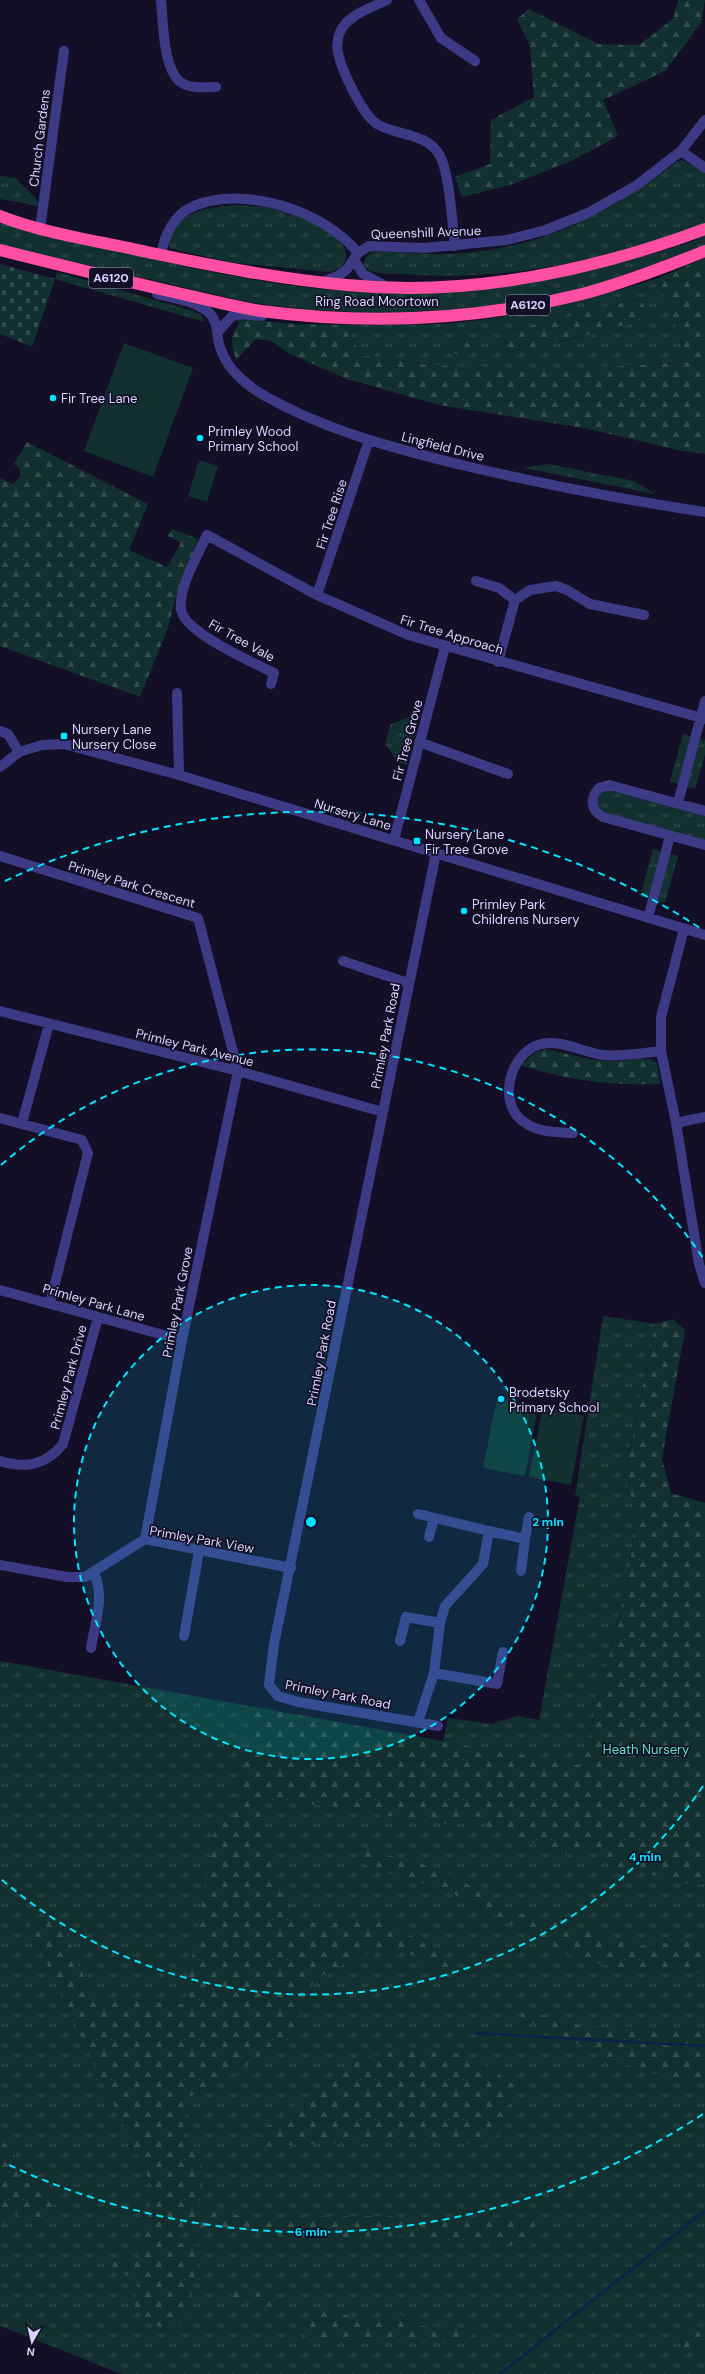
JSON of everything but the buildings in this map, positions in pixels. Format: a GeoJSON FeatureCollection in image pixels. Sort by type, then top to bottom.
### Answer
{"type":"FeatureCollection","features":[{"type":"Feature","properties":{"kind":"highway","name":"Ring Road Moortown"},"geometry":{"type":"LineString","coordinates":[[0,216],[40,229],[247,273],[322,282],[417,287],[485,283],[529,277],[592,265],[667,243],[705,229]]}},
{"type":"Feature","properties":{"kind":"highway","name":"Ring Road Moortown"},"geometry":{"type":"LineString","coordinates":[[0,250],[83,271],[259,310],[343,318],[412,318],[479,313],[544,303],[583,294],[656,271],[705,252]]}},
{"type":"Feature","properties":{"kind":"street"},"geometry":{"type":"LineString","coordinates":[[161,0],[171,72],[181,82],[188,86],[216,87]]}},
{"type":"Feature","properties":{"kind":"street"},"geometry":{"type":"LineString","coordinates":[[386,0],[354,17],[342,27],[337,42],[337,52],[354,92],[368,116],[378,124],[418,137],[432,145],[439,155],[446,176],[455,246]]}},
{"type":"Feature","properties":{"kind":"street"},"geometry":{"type":"LineString","coordinates":[[419,0],[441,38],[475,61]]}},
{"type":"Feature","properties":{"kind":"street","name":"Church Gardens"},"geometry":{"type":"LineString","coordinates":[[40,229],[64,51]]}},
{"type":"Feature","properties":{"kind":"street","name":"Queenshill Avenue"},"geometry":{"type":"LineString","coordinates":[[322,282],[338,276],[356,256],[369,246],[381,245],[424,248],[455,246],[507,240],[546,230],[588,212],[637,185],[681,151],[705,120]]}},
{"type":"Feature","properties":{"kind":"street"},"geometry":{"type":"LineString","coordinates":[[681,151],[705,168]]}},
{"type":"Feature","properties":{"kind":"street"},"geometry":{"type":"LineString","coordinates":[[161,255],[168,233],[182,214],[193,206],[204,203],[234,200],[276,204],[308,215],[348,240],[363,274],[386,286]]}},
{"type":"Feature","properties":{"kind":"street","name":"Lingfield Drive"},"geometry":{"type":"LineString","coordinates":[[83,271],[202,307],[212,317],[218,332],[223,355],[234,373],[248,385],[302,415],[368,440],[527,480],[616,498],[705,512]]}},
{"type":"Feature","properties":{"kind":"street"},"geometry":{"type":"LineString","coordinates":[[218,332],[228,319],[237,315],[343,318]]}},
{"type":"Feature","properties":{"kind":"street","name":"Fir Tree Rise"},"geometry":{"type":"LineString","coordinates":[[317,595],[368,440]]}},
{"type":"Feature","properties":{"kind":"street","name":"Fir Tree Approach"},"geometry":{"type":"LineString","coordinates":[[207,535],[317,595],[391,628],[445,647],[703,718]]}},
{"type":"Feature","properties":{"kind":"street","name":"Fir Tree Vale"},"geometry":{"type":"LineString","coordinates":[[207,535],[192,567],[182,598],[181,610],[185,621],[222,647],[274,673],[272,684]]}},
{"type":"Feature","properties":{"kind":"street"},"geometry":{"type":"LineString","coordinates":[[476,581],[499,588],[515,600]]}},
{"type":"Feature","properties":{"kind":"street"},"geometry":{"type":"LineString","coordinates":[[498,662],[515,600],[530,590],[556,586],[567,590],[578,599],[590,604],[644,615]]}},
{"type":"Feature","properties":{"kind":"street","name":"Fir Tree Grove"},"geometry":{"type":"LineString","coordinates":[[394,840],[445,647]]}},
{"type":"Feature","properties":{"kind":"street"},"geometry":{"type":"LineString","coordinates":[[177,693],[179,775]]}},
{"type":"Feature","properties":{"kind":"street"},"geometry":{"type":"LineString","coordinates":[[678,803],[703,718],[705,700]]}},
{"type":"Feature","properties":{"kind":"street"},"geometry":{"type":"LineString","coordinates":[[0,731],[8,734],[19,752],[0,767]]}},
{"type":"Feature","properties":{"kind":"street"},"geometry":{"type":"LineString","coordinates":[[419,742],[508,774]]}},
{"type":"Feature","properties":{"kind":"street","name":"Nursery Lane"},"geometry":{"type":"LineString","coordinates":[[19,752],[42,745],[64,744],[179,775],[705,935]]}},
{"type":"Feature","properties":{"kind":"street"},"geometry":{"type":"LineString","coordinates":[[705,811],[609,785],[598,788],[592,798],[594,810],[603,817],[705,845]]}},
{"type":"Feature","properties":{"kind":"street"},"geometry":{"type":"LineString","coordinates":[[648,918],[670,836]]}},
{"type":"Feature","properties":{"kind":"street","name":"Primley Park Road"},"geometry":{"type":"LineString","coordinates":[[436,853],[408,983],[291,1568],[274,1644],[269,1685],[278,1696],[298,1702],[438,1726]]}},
{"type":"Feature","properties":{"kind":"street","name":"Primley Park Crescent"},"geometry":{"type":"LineString","coordinates":[[0,856],[198,918],[238,1071]]}},
{"type":"Feature","properties":{"kind":"street"},"geometry":{"type":"LineString","coordinates":[[684,929],[661,1017],[660,1051],[676,1123],[699,1264],[705,1283]]}},
{"type":"Feature","properties":{"kind":"street"},"geometry":{"type":"LineString","coordinates":[[343,961],[408,983]]}},
{"type":"Feature","properties":{"kind":"street","name":"Primley Park Avenue"},"geometry":{"type":"LineString","coordinates":[[0,1010],[49,1024],[238,1071],[383,1112]]}},
{"type":"Feature","properties":{"kind":"street"},"geometry":{"type":"LineString","coordinates":[[22,1123],[49,1024]]}},
{"type":"Feature","properties":{"kind":"street"},"geometry":{"type":"LineString","coordinates":[[573,1132],[534,1129],[522,1122],[514,1112],[509,1098],[509,1087],[516,1062],[523,1054],[540,1044],[552,1044],[604,1055],[660,1051]]}},
{"type":"Feature","properties":{"kind":"street","name":"Primley Park Grove"},"geometry":{"type":"LineString","coordinates":[[145,1539],[182,1340],[238,1071]]}},
{"type":"Feature","properties":{"kind":"street"},"geometry":{"type":"LineString","coordinates":[[676,1123],[705,1117]]}},
{"type":"Feature","properties":{"kind":"street"},"geometry":{"type":"LineString","coordinates":[[0,1118],[82,1140],[88,1153],[50,1303]]}},
{"type":"Feature","properties":{"kind":"street","name":"Primley Park Lane"},"geometry":{"type":"LineString","coordinates":[[0,1290],[182,1340]]}},
{"type":"Feature","properties":{"kind":"street","name":"Primley Park Drive"},"geometry":{"type":"LineString","coordinates":[[0,1461],[15,1466],[28,1466],[55,1454],[63,1444],[98,1317]]}},
{"type":"Feature","properties":{"kind":"street"},"geometry":{"type":"LineString","coordinates":[[418,1514],[525,1539]]}},
{"type":"Feature","properties":{"kind":"street"},"geometry":{"type":"LineString","coordinates":[[521,1571],[529,1517]]}},
{"type":"Feature","properties":{"kind":"street"},"geometry":{"type":"LineString","coordinates":[[429,1537],[434,1518]]}},
{"type":"Feature","properties":{"kind":"street"},"geometry":{"type":"LineString","coordinates":[[418,1722],[434,1673],[440,1623],[445,1606],[483,1564],[489,1531]]}},
{"type":"Feature","properties":{"kind":"street","name":"Primley Park View"},"geometry":{"type":"LineString","coordinates":[[0,1565],[72,1577],[85,1577],[94,1573],[145,1539],[199,1551],[291,1568]]}},
{"type":"Feature","properties":{"kind":"street"},"geometry":{"type":"LineString","coordinates":[[184,1636],[199,1551]]}},
{"type":"Feature","properties":{"kind":"street"},"geometry":{"type":"LineString","coordinates":[[91,1648],[99,1598],[98,1586],[94,1573]]}},
{"type":"Feature","properties":{"kind":"street"},"geometry":{"type":"LineString","coordinates":[[400,1641],[406,1617],[440,1623]]}},
{"type":"Feature","properties":{"kind":"street"},"geometry":{"type":"LineString","coordinates":[[434,1673],[497,1684],[504,1652]]}},
{"type":"Feature","properties":{"kind":"green space"},"geometry":{"type":"Polygon","coordinates":[[[678,0],[705,0],[701,23],[665,71],[603,100],[618,136],[573,160],[513,184],[462,197],[455,177],[490,164],[491,120],[534,97],[530,46],[517,19],[529,9],[598,44],[639,45],[673,19],[678,0]]]}},
{"type":"Feature","properties":{"kind":"green space"},"geometry":{"type":"Polygon","coordinates":[[[683,160],[705,173],[705,223],[669,236],[595,258],[520,271],[482,275],[443,276],[378,273],[364,266],[364,261],[369,254],[373,252],[449,254],[482,251],[543,237],[598,213],[625,198],[678,161],[683,160]]]}},
{"type":"Feature","properties":{"kind":"green space"},"geometry":{"type":"Polygon","coordinates":[[[0,176],[16,178],[39,202],[38,206],[0,199],[0,176]]]}},
{"type":"Feature","properties":{"kind":"green space"},"geometry":{"type":"Polygon","coordinates":[[[234,205],[274,209],[302,218],[316,225],[330,233],[340,242],[346,251],[345,261],[338,269],[328,272],[229,262],[169,248],[169,241],[175,227],[181,221],[206,209],[234,205]]]}},
{"type":"Feature","properties":{"kind":"green space"},"geometry":{"type":"Polygon","coordinates":[[[0,221],[155,259],[233,276],[311,288],[388,293],[466,290],[505,286],[582,273],[662,251],[705,236],[705,246],[594,285],[535,299],[463,309],[380,313],[307,310],[248,302],[0,245],[0,221]]]}},
{"type":"Feature","properties":{"kind":"green space"},"geometry":{"type":"Polygon","coordinates":[[[705,258],[705,454],[683,451],[584,428],[439,405],[347,379],[288,353],[271,341],[256,339],[236,360],[233,350],[232,341],[234,332],[239,324],[237,318],[293,324],[347,325],[360,355],[421,364],[534,371],[689,362],[658,278],[705,258]]]}},
{"type":"Feature","properties":{"kind":"green space"},"geometry":{"type":"Polygon","coordinates":[[[0,264],[55,279],[32,347],[0,334],[0,264]]]}},
{"type":"Feature","properties":{"kind":"green space"},"geometry":{"type":"Polygon","coordinates":[[[57,272],[193,311],[201,315],[205,322],[55,279],[57,272]]]}},
{"type":"Feature","properties":{"kind":"green space"},"geometry":{"type":"Polygon","coordinates":[[[658,278],[689,362],[534,371],[421,364],[360,355],[347,325],[441,324],[496,318],[566,304],[658,278]],[[641,298],[502,333],[509,352],[575,338],[648,319],[641,298]]]}},
{"type":"Feature","properties":{"kind":"green space"},"geometry":{"type":"Polygon","coordinates":[[[641,298],[648,319],[575,338],[509,352],[502,333],[641,298]]]}},
{"type":"Feature","properties":{"kind":"green space"},"geometry":{"type":"Polygon","coordinates":[[[466,339],[471,348],[464,359],[452,351],[455,341],[466,339]]]}},
{"type":"Feature","properties":{"kind":"green space"},"geometry":{"type":"Polygon","coordinates":[[[124,343],[193,368],[153,477],[84,451],[124,343]]]}},
{"type":"Feature","properties":{"kind":"green space"},"geometry":{"type":"Polygon","coordinates":[[[27,442],[148,504],[129,550],[167,567],[181,543],[168,536],[172,529],[198,539],[176,596],[168,628],[140,697],[0,646],[0,478],[13,484],[20,477],[20,469],[14,464],[27,442]]]}},
{"type":"Feature","properties":{"kind":"green space"},"geometry":{"type":"Polygon","coordinates":[[[199,460],[218,466],[207,502],[188,496],[199,460]]]}},
{"type":"Feature","properties":{"kind":"green space"},"geometry":{"type":"Polygon","coordinates":[[[548,464],[634,481],[655,494],[524,468],[548,464]]]}},
{"type":"Feature","properties":{"kind":"green space"},"geometry":{"type":"Polygon","coordinates":[[[411,716],[418,718],[407,765],[399,763],[385,744],[391,724],[411,716]]]}},
{"type":"Feature","properties":{"kind":"green space"},"geometry":{"type":"Polygon","coordinates":[[[683,734],[691,737],[679,784],[670,782],[683,734]]]}},
{"type":"Feature","properties":{"kind":"green space"},"geometry":{"type":"Polygon","coordinates":[[[700,739],[705,740],[705,754],[695,789],[687,787],[700,739]]]}},
{"type":"Feature","properties":{"kind":"green space"},"geometry":{"type":"Polygon","coordinates":[[[607,790],[705,815],[705,841],[605,814],[597,805],[600,793],[607,790]]]}},
{"type":"Feature","properties":{"kind":"green space"},"geometry":{"type":"Polygon","coordinates":[[[653,849],[661,851],[648,898],[640,896],[653,849]]]}},
{"type":"Feature","properties":{"kind":"green space"},"geometry":{"type":"Polygon","coordinates":[[[670,854],[678,856],[665,903],[657,901],[670,854]]]}},
{"type":"Feature","properties":{"kind":"green space"},"geometry":{"type":"Polygon","coordinates":[[[545,1049],[606,1061],[642,1058],[653,1060],[657,1063],[660,1084],[624,1084],[589,1081],[554,1075],[520,1065],[535,1053],[545,1049]]]}},
{"type":"Feature","properties":{"kind":"green space"},"geometry":{"type":"Polygon","coordinates":[[[603,1316],[656,1324],[624,1476],[636,1509],[629,1575],[582,1766],[693,1885],[705,1883],[705,2374],[122,2374],[0,2326],[0,1661],[443,1741],[448,1718],[492,1724],[517,1716],[539,1720],[580,1497],[575,1496],[603,1316]]]}},
{"type":"Feature","properties":{"kind":"green space","name":"Heath Nursery"},"geometry":{"type":"Polygon","coordinates":[[[673,1319],[685,1330],[662,1458],[671,1493],[705,1503],[705,1883],[693,1885],[604,1863],[595,1848],[572,1855],[491,1829],[478,1816],[460,1824],[429,1823],[345,1808],[266,1799],[258,1827],[273,1862],[272,1878],[285,1900],[302,1919],[323,1926],[358,1917],[388,1922],[454,1961],[441,1974],[412,1955],[399,1951],[374,1951],[349,1961],[314,1980],[295,2029],[233,2074],[189,2097],[182,2133],[204,2171],[199,2209],[247,2217],[375,2216],[535,2220],[531,2246],[402,2236],[313,2238],[184,2226],[179,2243],[200,2246],[187,2319],[165,2332],[134,2309],[138,2282],[107,2263],[139,2257],[154,2190],[27,1922],[60,1919],[93,1998],[184,2004],[217,1816],[234,1817],[257,1708],[582,1766],[629,1575],[636,1509],[624,1477],[656,1324],[673,1319]]]}},
{"type":"Feature","properties":{"kind":"green space"},"geometry":{"type":"Polygon","coordinates":[[[497,1398],[538,1407],[525,1476],[483,1468],[497,1398]]]}},
{"type":"Feature","properties":{"kind":"green space"},"geometry":{"type":"Polygon","coordinates":[[[543,1407],[584,1416],[571,1485],[529,1477],[543,1407]]]}},
{"type":"Feature","properties":{"kind":"green space"},"geometry":{"type":"Polygon","coordinates":[[[361,1850],[412,1860],[453,1876],[514,1911],[640,1946],[705,1938],[705,1973],[623,1969],[576,1958],[442,1888],[407,1879],[361,1863],[361,1850]]]}},
{"type":"Feature","properties":{"kind":"green space"},"geometry":{"type":"Polygon","coordinates":[[[525,2009],[566,2023],[630,2030],[705,2028],[705,2082],[658,2074],[634,2067],[587,2049],[521,2017],[525,2009]]]}},
{"type":"Feature","properties":{"kind":"green space"},"geometry":{"type":"Polygon","coordinates":[[[399,2051],[452,2052],[481,2063],[514,2085],[504,2129],[484,2145],[434,2139],[260,2146],[260,2133],[356,2059],[399,2051]]]}},
{"type":"Feature","properties":{"kind":"green space"},"geometry":{"type":"Polygon","coordinates":[[[0,2138],[16,2158],[18,2181],[39,2185],[55,2202],[37,2228],[10,2209],[0,2234],[0,2138]]]}},
{"type":"Feature","properties":{"kind":"green space"},"geometry":{"type":"Polygon","coordinates":[[[234,2287],[278,2295],[273,2306],[230,2301],[234,2287]]]}},
{"type":"Feature","properties":{"kind":"green space"},"geometry":{"type":"Polygon","coordinates":[[[318,2308],[375,2322],[400,2314],[422,2326],[476,2328],[467,2343],[301,2340],[318,2308]]]}},
{"type":"Feature","properties":{"kind":"green space"},"geometry":{"type":"Polygon","coordinates":[[[705,2326],[705,2349],[678,2356],[688,2330],[705,2326]]]}},
{"type":"Feature","properties":{"kind":"waterway"},"geometry":{"type":"LineString","coordinates":[[474,2033],[705,2046]]}},
{"type":"Feature","properties":{"kind":"waterway"},"geometry":{"type":"LineString","coordinates":[[500,2374],[705,2211]]}},
{"type":"Feature","properties":{"kind":"place","name":"Fir Tree Lane"},"geometry":{"type":"Point","coordinates":[53,398]}},
{"type":"Feature","properties":{"kind":"place","name":"Primley Wood Primary School"},"geometry":{"type":"Point","coordinates":[200,438]}},
{"type":"Feature","properties":{"kind":"place","name":"Nursery Lane Nursery Close"},"geometry":{"type":"Point","coordinates":[64,736]}},
{"type":"Feature","properties":{"kind":"place","name":"Nursery Lane Fir Tree Grove"},"geometry":{"type":"Point","coordinates":[417,841]}},
{"type":"Feature","properties":{"kind":"place","name":"Primley Park Childrens Nursery"},"geometry":{"type":"Point","coordinates":[464,911]}},
{"type":"Feature","properties":{"kind":"place","name":"Brodetsky Primary School"},"geometry":{"type":"Point","coordinates":[501,1399]}}]}
